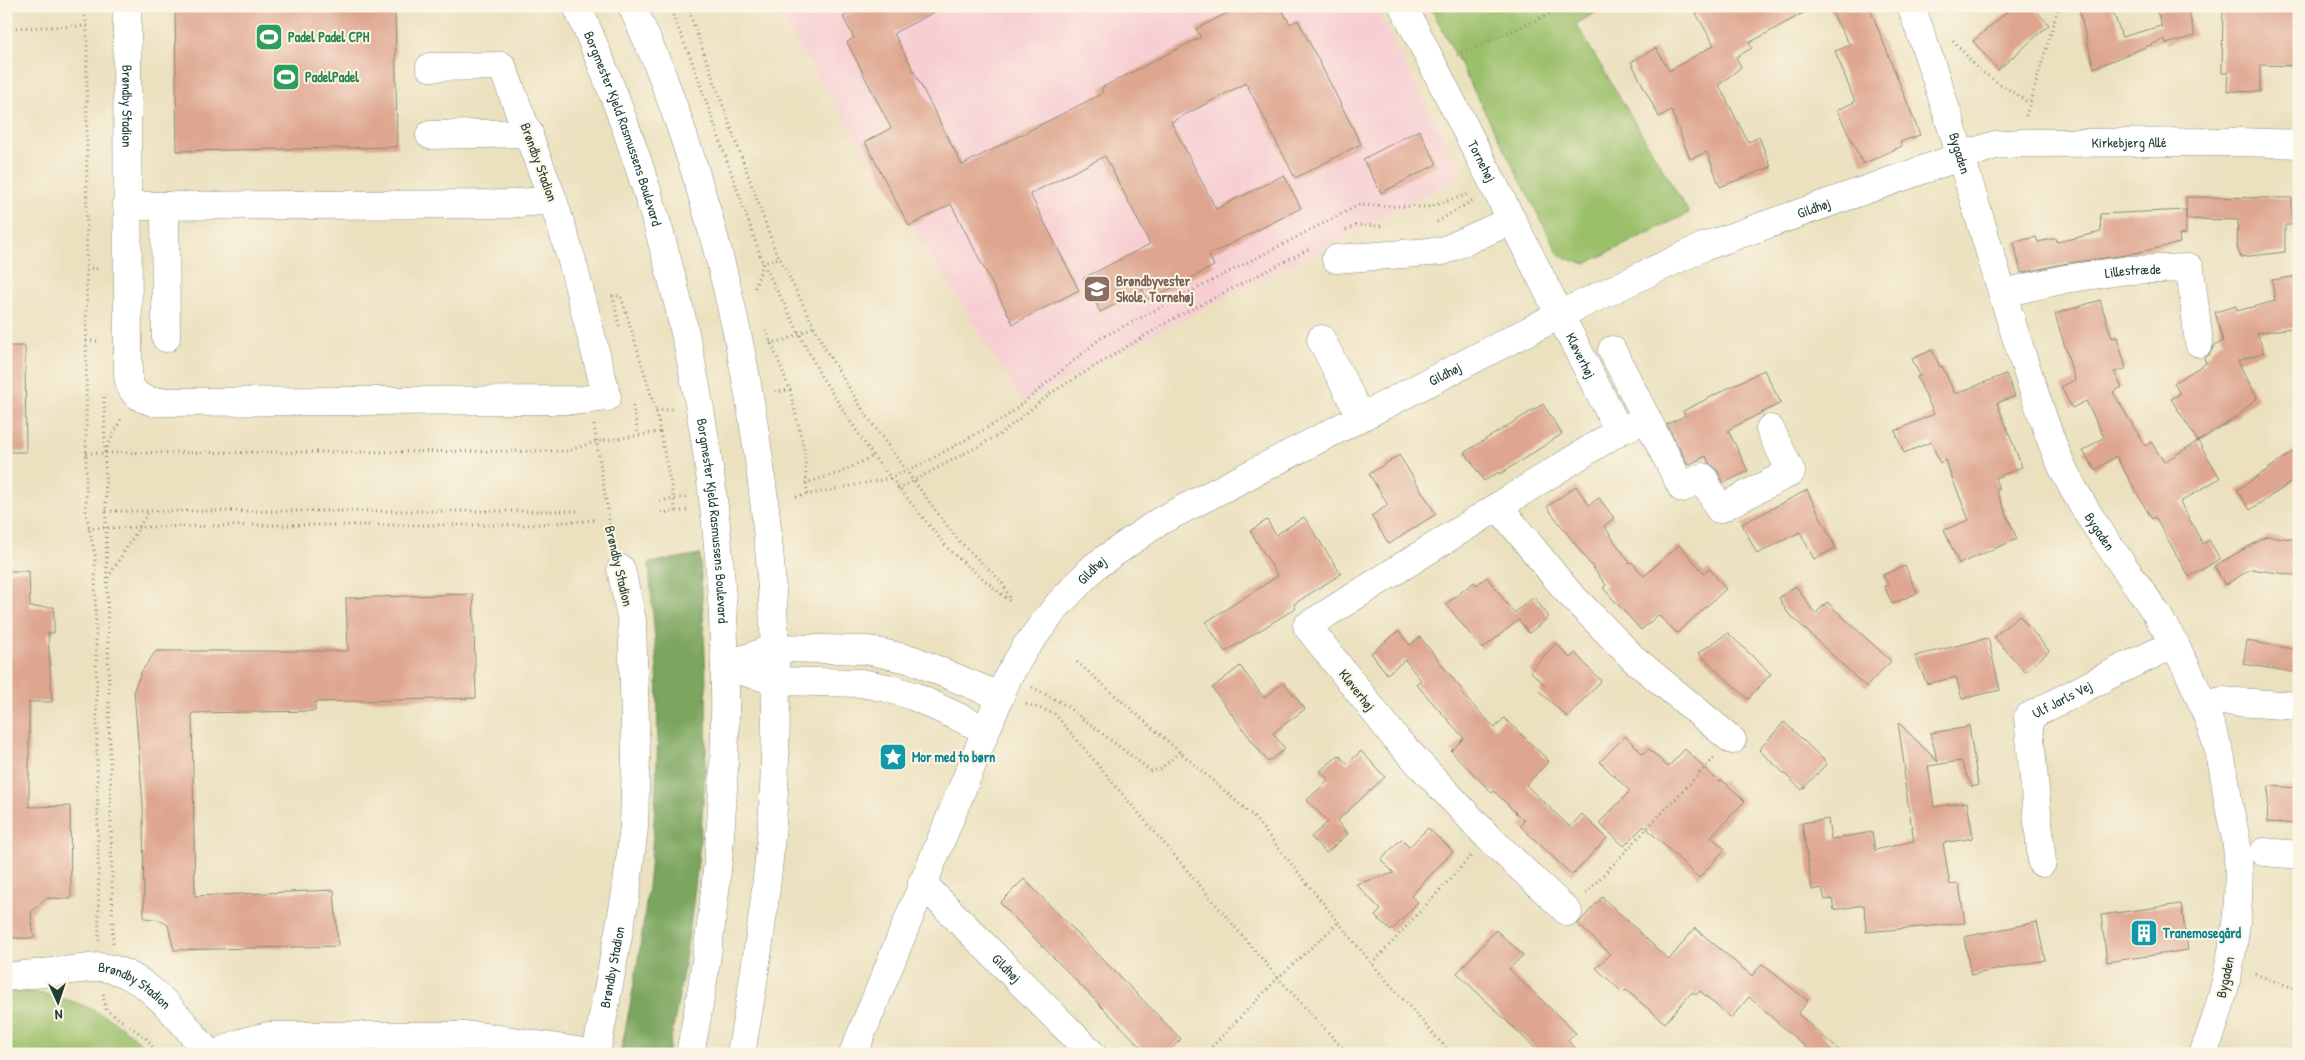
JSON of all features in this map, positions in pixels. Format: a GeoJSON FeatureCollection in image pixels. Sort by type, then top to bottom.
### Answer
{"type":"FeatureCollection","features":[{"type":"Feature","properties":{"kind":"street","name":"Brøndby Stadion"},"geometry":{"type":"LineString","coordinates":[[127,6],[128,375],[134,394]]}},
{"type":"Feature","properties":{"kind":"street","name":"Borgmester Kjeld Rasmussens Boulevard"},"geometry":{"type":"LineString","coordinates":[[577,6],[630,136],[680,308],[709,462],[720,574],[725,666],[725,758],[721,836],[711,926],[690,1054]]}},
{"type":"Feature","properties":{"kind":"street"},"geometry":{"type":"LineString","coordinates":[[632,6],[662,74],[694,168],[712,229],[749,396],[764,491],[772,570],[776,682],[775,762],[770,842],[762,921],[741,1054]]}},
{"type":"Feature","properties":{"kind":"street","name":"Tornehøj"},"geometry":{"type":"LineString","coordinates":[[1403,6],[1561,314]]}},
{"type":"Feature","properties":{"kind":"street","name":"Bygaden"},"geometry":{"type":"LineString","coordinates":[[1913,12],[1962,156],[1979,220],[2052,443],[2086,511],[2175,644],[2204,705],[2220,754],[2238,853],[2238,896],[2229,964],[2216,1022],[2203,1054]]}},
{"type":"Feature","properties":{"kind":"street","name":"Brøndby Stadion"},"geometry":{"type":"LineString","coordinates":[[430,67],[502,66],[553,200],[619,397]]}},
{"type":"Feature","properties":{"kind":"street"},"geometry":{"type":"LineString","coordinates":[[430,135],[529,133]]}},
{"type":"Feature","properties":{"kind":"street","name":"Kirkebjerg Allé"},"geometry":{"type":"LineString","coordinates":[[1962,156],[1996,145],[2029,143],[2239,142],[2299,144]]}},
{"type":"Feature","properties":{"kind":"street","name":"Gildhøj"},"geometry":{"type":"LineString","coordinates":[[853,1054],[1004,686],[1025,648],[1057,606],[1095,566],[1160,520],[1561,314],[1703,247],[1962,156]]}},
{"type":"Feature","properties":{"kind":"street"},"geometry":{"type":"LineString","coordinates":[[127,206],[508,204],[553,200]]}},
{"type":"Feature","properties":{"kind":"street"},"geometry":{"type":"LineString","coordinates":[[165,206],[166,338]]}},
{"type":"Feature","properties":{"kind":"street"},"geometry":{"type":"LineString","coordinates":[[1330,246],[1443,251],[1512,220]]}},
{"type":"Feature","properties":{"kind":"street","name":"Lillestræde"},"geometry":{"type":"LineString","coordinates":[[2004,293],[2065,279],[2119,272],[2190,268],[2199,343]]}},
{"type":"Feature","properties":{"kind":"street","name":"Kløverhøj"},"geometry":{"type":"LineString","coordinates":[[1561,314],[1619,431],[1306,626],[1397,740],[1488,837],[1568,912]]}},
{"type":"Feature","properties":{"kind":"street"},"geometry":{"type":"LineString","coordinates":[[1320,339],[1361,417]]}},
{"type":"Feature","properties":{"kind":"street"},"geometry":{"type":"LineString","coordinates":[[1612,350],[1682,488],[1703,477],[1719,509],[1792,472],[1770,429]]}},
{"type":"Feature","properties":{"kind":"street"},"geometry":{"type":"LineString","coordinates":[[134,394],[143,400],[154,402],[581,400],[619,397]]}},
{"type":"Feature","properties":{"kind":"street"},"geometry":{"type":"LineString","coordinates":[[1619,431],[1647,419]]}},
{"type":"Feature","properties":{"kind":"street"},"geometry":{"type":"LineString","coordinates":[[1498,506],[1567,591],[1634,660],[1732,740]]}},
{"type":"Feature","properties":{"kind":"street","name":"Brøndby Stadion"},"geometry":{"type":"LineString","coordinates":[[217,1054],[240,1043],[268,1036],[479,1036],[596,1054],[626,893],[634,827],[636,756],[632,630],[628,595],[621,569]]}},
{"type":"Feature","properties":{"kind":"street","name":"Ulf Jarls Vej"},"geometry":{"type":"LineString","coordinates":[[2042,863],[2028,717],[2120,669],[2175,644]]}},
{"type":"Feature","properties":{"kind":"street"},"geometry":{"type":"LineString","coordinates":[[725,666],[775,648],[867,650],[913,660],[1004,686]]}},
{"type":"Feature","properties":{"kind":"street"},"geometry":{"type":"LineString","coordinates":[[725,666],[776,682],[861,684],[887,688],[913,696],[986,730]]}},
{"type":"Feature","properties":{"kind":"street"},"geometry":{"type":"LineString","coordinates":[[2204,705],[2222,701],[2299,706]]}},
{"type":"Feature","properties":{"kind":"street"},"geometry":{"type":"LineString","coordinates":[[2264,852],[2299,855]]}},
{"type":"Feature","properties":{"kind":"street","name":"Gildhøj"},"geometry":{"type":"LineString","coordinates":[[922,883],[1092,1054]]}},
{"type":"Feature","properties":{"kind":"street","name":"Brøndby Stadion"},"geometry":{"type":"LineString","coordinates":[[6,977],[106,968],[159,995],[209,1054]]}},
{"type":"Feature","properties":{"kind":"path"},"geometry":{"type":"LineString","coordinates":[[83,6],[87,26],[86,513],[95,555],[106,968]]}},
{"type":"Feature","properties":{"kind":"path"},"geometry":{"type":"LineString","coordinates":[[669,6],[693,64],[763,263],[821,376],[872,456],[950,551],[1012,603],[1002,582],[958,538],[906,472],[826,352],[779,258],[756,200],[687,6]]}},
{"type":"Feature","properties":{"kind":"path"},"geometry":{"type":"LineString","coordinates":[[1434,66],[1568,6]]}},
{"type":"Feature","properties":{"kind":"path"},"geometry":{"type":"LineString","coordinates":[[2024,121],[2059,6]]}},
{"type":"Feature","properties":{"kind":"path"},"geometry":{"type":"LineString","coordinates":[[1913,12],[1941,28],[1979,70],[2029,102]]}},
{"type":"Feature","properties":{"kind":"path"},"geometry":{"type":"LineString","coordinates":[[6,28],[87,26]]}},
{"type":"Feature","properties":{"kind":"path"},"geometry":{"type":"LineString","coordinates":[[1434,224],[1495,186]]}},
{"type":"Feature","properties":{"kind":"path"},"geometry":{"type":"LineString","coordinates":[[796,497],[890,478],[906,472],[1006,417],[1101,338],[1359,206],[1428,207],[1495,186]]}},
{"type":"Feature","properties":{"kind":"path"},"geometry":{"type":"LineString","coordinates":[[898,489],[1000,435],[1051,393],[1169,322],[1330,246],[1356,225],[1391,227]]}},
{"type":"Feature","properties":{"kind":"path"},"geometry":{"type":"LineString","coordinates":[[763,263],[779,258]]}},
{"type":"Feature","properties":{"kind":"path"},"geometry":{"type":"LineString","coordinates":[[102,259],[102,278]]}},
{"type":"Feature","properties":{"kind":"path"},"geometry":{"type":"LineString","coordinates":[[753,293],[763,263]]}},
{"type":"Feature","properties":{"kind":"path"},"geometry":{"type":"LineString","coordinates":[[620,333],[613,296],[621,296],[661,432],[676,511]]}},
{"type":"Feature","properties":{"kind":"path"},"geometry":{"type":"LineString","coordinates":[[765,326],[770,343],[790,390],[805,454],[807,495]]}},
{"type":"Feature","properties":{"kind":"path"},"geometry":{"type":"LineString","coordinates":[[770,343],[799,335],[813,327]]}},
{"type":"Feature","properties":{"kind":"path"},"geometry":{"type":"LineString","coordinates":[[103,332],[104,350]]}},
{"type":"Feature","properties":{"kind":"path"},"geometry":{"type":"LineString","coordinates":[[104,387],[107,580],[106,1010],[145,1037],[158,1054]]}},
{"type":"Feature","properties":{"kind":"path"},"geometry":{"type":"LineString","coordinates":[[749,396],[790,390]]}},
{"type":"Feature","properties":{"kind":"path"},"geometry":{"type":"LineString","coordinates":[[105,452],[134,394]]}},
{"type":"Feature","properties":{"kind":"path"},"geometry":{"type":"LineString","coordinates":[[619,397],[638,435]]}},
{"type":"Feature","properties":{"kind":"path","name":"Brøndby Stadion"},"geometry":{"type":"LineString","coordinates":[[619,397],[593,416],[595,442],[615,556],[621,569]]}},
{"type":"Feature","properties":{"kind":"path"},"geometry":{"type":"LineString","coordinates":[[86,452],[567,451],[595,442],[661,432]]}},
{"type":"Feature","properties":{"kind":"path"},"geometry":{"type":"LineString","coordinates":[[805,483],[838,474],[872,456]]}},
{"type":"Feature","properties":{"kind":"path"},"geometry":{"type":"LineString","coordinates":[[660,501],[688,497]]}},
{"type":"Feature","properties":{"kind":"path"},"geometry":{"type":"LineString","coordinates":[[661,513],[690,510]]}},
{"type":"Feature","properties":{"kind":"path"},"geometry":{"type":"LineString","coordinates":[[107,580],[150,511]]}},
{"type":"Feature","properties":{"kind":"path"},"geometry":{"type":"LineString","coordinates":[[106,512],[580,511]]}},
{"type":"Feature","properties":{"kind":"path"},"geometry":{"type":"LineString","coordinates":[[88,528],[527,525],[596,520]]}},
{"type":"Feature","properties":{"kind":"path"},"geometry":{"type":"LineString","coordinates":[[1078,662],[1252,815],[1372,964],[1451,1054]]}},
{"type":"Feature","properties":{"kind":"path"},"geometry":{"type":"LineString","coordinates":[[1004,686],[1066,705],[1151,771],[1160,769],[1180,752]]}},
{"type":"Feature","properties":{"kind":"path"},"geometry":{"type":"LineString","coordinates":[[1004,686],[1054,712],[1278,978],[1348,1054]]}},
{"type":"Feature","properties":{"kind":"path"},"geometry":{"type":"LineString","coordinates":[[1568,912],[1732,740]]}},
{"type":"Feature","properties":{"kind":"path"},"geometry":{"type":"LineString","coordinates":[[1372,964],[1488,837]]}},
{"type":"Feature","properties":{"kind":"path"},"geometry":{"type":"LineString","coordinates":[[1205,1054],[1278,978],[1338,923]]}},
{"type":"Feature","properties":{"kind":"path"},"geometry":{"type":"LineString","coordinates":[[2229,964],[2299,990]]}},
{"type":"Feature","properties":{"kind":"shaded area","name":"Brøndbyvester Skole, Tornehøj"},"geometry":{"type":"Polygon","coordinates":[[[773,6],[1375,6],[1462,176],[1023,402],[773,6]]]}},
{"type":"Feature","properties":{"kind":"green space"},"geometry":{"type":"Polygon","coordinates":[[[1430,6],[1607,6],[1576,24],[1689,213],[1585,264],[1562,257],[1557,251],[1430,6]]]}},
{"type":"Feature","properties":{"kind":"green space"},"geometry":{"type":"Polygon","coordinates":[[[700,554],[706,678],[706,752],[693,904],[682,979],[668,1054],[620,1054],[630,1007],[645,911],[657,766],[657,669],[649,563],[700,554]]]}},
{"type":"Feature","properties":{"kind":"green space"},"geometry":{"type":"Polygon","coordinates":[[[6,991],[46,995],[66,999],[85,1006],[121,1026],[151,1054],[6,1054],[6,991]]]}},
{"type":"Feature","properties":{"kind":"building","name":"PadelPadel"},"geometry":{"type":"Polygon","coordinates":[[[175,6],[395,6],[397,147],[177,151],[175,6]]]}},
{"type":"Feature","properties":{"kind":"building"},"geometry":{"type":"Polygon","coordinates":[[[864,6],[946,6],[894,33],[962,165],[1103,93],[1101,88],[1201,37],[1196,29],[1241,6],[1280,6],[1290,24],[1298,20],[1361,144],[1295,178],[1246,83],[1171,122],[1216,209],[1284,175],[1301,208],[1209,255],[1214,266],[1147,300],[1143,290],[1100,312],[1084,278],[1150,244],[1105,156],[1030,194],[1079,290],[1013,324],[951,204],[909,226],[865,142],[891,128],[847,42],[854,38],[843,17],[864,6]]]}},
{"type":"Feature","properties":{"kind":"building"},"geometry":{"type":"Polygon","coordinates":[[[1692,6],[1816,6],[1749,43],[1752,48],[1736,57],[1741,67],[1719,85],[1748,142],[1759,137],[1771,167],[1720,187],[1707,152],[1690,159],[1671,110],[1659,117],[1631,62],[1656,48],[1669,71],[1714,45],[1692,6]]]}},
{"type":"Feature","properties":{"kind":"building"},"geometry":{"type":"Polygon","coordinates":[[[1828,6],[1869,6],[1920,135],[1900,142],[1902,146],[1863,164],[1837,110],[1855,102],[1835,51],[1850,45],[1828,6]]]}},
{"type":"Feature","properties":{"kind":"building"},"geometry":{"type":"Polygon","coordinates":[[[2014,6],[2032,6],[2049,25],[1998,70],[1973,41],[2014,6]]]}},
{"type":"Feature","properties":{"kind":"building"},"geometry":{"type":"Polygon","coordinates":[[[2078,6],[2111,6],[2122,37],[2161,26],[2162,28],[2157,11],[2174,6],[2187,6],[2195,36],[2166,44],[2165,39],[2094,68],[2078,6]]]}},
{"type":"Feature","properties":{"kind":"building"},"geometry":{"type":"Polygon","coordinates":[[[2223,6],[2299,6],[2299,66],[2260,65],[2260,92],[2227,91],[2228,73],[2222,73],[2223,6]]]}},
{"type":"Feature","properties":{"kind":"building"},"geometry":{"type":"Polygon","coordinates":[[[1419,130],[1437,164],[1381,193],[1363,159],[1419,130]]]}},
{"type":"Feature","properties":{"kind":"building"},"geometry":{"type":"Polygon","coordinates":[[[2186,197],[2292,198],[2292,225],[2285,225],[2285,252],[2241,257],[2237,247],[2238,220],[2186,219],[2186,197]]]}},
{"type":"Feature","properties":{"kind":"building"},"geometry":{"type":"Polygon","coordinates":[[[2186,210],[2186,234],[2179,235],[2180,243],[2126,255],[2062,264],[2021,273],[2014,242],[2036,237],[2038,242],[2056,238],[2057,242],[2101,232],[2100,214],[2186,210]]]}},
{"type":"Feature","properties":{"kind":"building"},"geometry":{"type":"Polygon","coordinates":[[[2299,276],[2299,327],[2257,333],[2264,352],[2238,361],[2257,398],[2237,417],[2198,441],[2171,399],[2180,394],[2174,383],[2206,363],[2204,358],[2209,355],[2214,346],[2223,341],[2215,312],[2236,306],[2237,311],[2275,301],[2272,280],[2299,276]]]}},
{"type":"Feature","properties":{"kind":"building"},"geometry":{"type":"Polygon","coordinates":[[[2100,300],[2112,338],[2117,337],[2126,369],[2114,372],[2122,387],[2113,392],[2145,446],[2151,442],[2164,462],[2198,441],[2220,478],[2180,502],[2203,544],[2209,540],[2220,559],[2189,577],[2155,517],[2152,519],[2116,456],[2095,470],[2083,451],[2104,437],[2086,401],[2072,408],[2061,387],[2075,380],[2055,314],[2100,300]]]}},
{"type":"Feature","properties":{"kind":"building"},"geometry":{"type":"Polygon","coordinates":[[[6,346],[25,346],[26,452],[6,452],[6,346]]]}},
{"type":"Feature","properties":{"kind":"building"},"geometry":{"type":"Polygon","coordinates":[[[1932,350],[1955,394],[2006,374],[2015,396],[1997,403],[2022,467],[1995,478],[1999,489],[1996,490],[2017,539],[1959,564],[1944,530],[1969,520],[1945,460],[1940,463],[1931,442],[1904,453],[1895,431],[1934,414],[1917,377],[1920,376],[1912,359],[1932,350]]]}},
{"type":"Feature","properties":{"kind":"building"},"geometry":{"type":"Polygon","coordinates":[[[1764,370],[1781,403],[1728,430],[1748,471],[1724,483],[1706,456],[1688,465],[1667,424],[1685,416],[1683,411],[1764,370]]]}},
{"type":"Feature","properties":{"kind":"building"},"geometry":{"type":"Polygon","coordinates":[[[1543,404],[1562,434],[1500,474],[1499,472],[1484,481],[1465,452],[1543,404]]]}},
{"type":"Feature","properties":{"kind":"building"},"geometry":{"type":"Polygon","coordinates":[[[2299,448],[2299,477],[2250,510],[2237,490],[2299,448]]]}},
{"type":"Feature","properties":{"kind":"building"},"geometry":{"type":"Polygon","coordinates":[[[1399,455],[1436,514],[1389,544],[1371,516],[1388,505],[1369,474],[1399,455]]]}},
{"type":"Feature","properties":{"kind":"building"},"geometry":{"type":"Polygon","coordinates":[[[1576,486],[1589,505],[1599,498],[1614,518],[1604,526],[1630,563],[1632,562],[1644,576],[1679,545],[1704,573],[1709,568],[1726,589],[1677,633],[1658,615],[1641,630],[1603,588],[1606,585],[1547,507],[1576,486]]]}},
{"type":"Feature","properties":{"kind":"building"},"geometry":{"type":"Polygon","coordinates":[[[1807,490],[1836,548],[1814,559],[1800,532],[1757,554],[1742,524],[1807,490]]]}},
{"type":"Feature","properties":{"kind":"building"},"geometry":{"type":"Polygon","coordinates":[[[1304,517],[1341,574],[1294,604],[1296,608],[1225,652],[1206,622],[1278,576],[1250,531],[1267,520],[1276,535],[1304,517]]]}},
{"type":"Feature","properties":{"kind":"building"},"geometry":{"type":"Polygon","coordinates":[[[2268,536],[2299,540],[2299,576],[2251,569],[2225,585],[2214,566],[2268,536]]]}},
{"type":"Feature","properties":{"kind":"building"},"geometry":{"type":"Polygon","coordinates":[[[1905,566],[1917,593],[1892,604],[1884,586],[1888,585],[1883,575],[1905,566]]]}},
{"type":"Feature","properties":{"kind":"building"},"geometry":{"type":"Polygon","coordinates":[[[6,571],[29,571],[30,607],[54,607],[54,633],[48,633],[52,702],[29,702],[29,807],[70,806],[71,899],[45,898],[31,913],[34,938],[6,938],[6,571]]]}},
{"type":"Feature","properties":{"kind":"building"},"geometry":{"type":"Polygon","coordinates":[[[1487,577],[1514,613],[1534,597],[1549,617],[1529,633],[1519,620],[1482,649],[1446,604],[1474,582],[1476,585],[1487,577]]]}},
{"type":"Feature","properties":{"kind":"building"},"geometry":{"type":"Polygon","coordinates":[[[1796,586],[1815,614],[1827,602],[1891,661],[1866,687],[1787,612],[1779,598],[1796,586]]]}},
{"type":"Feature","properties":{"kind":"building"},"geometry":{"type":"Polygon","coordinates":[[[473,594],[476,698],[315,702],[315,711],[192,713],[195,896],[334,890],[338,946],[174,950],[168,925],[157,919],[144,918],[143,805],[134,690],[141,672],[156,651],[348,651],[346,598],[473,594]]]}},
{"type":"Feature","properties":{"kind":"building"},"geometry":{"type":"Polygon","coordinates":[[[2019,615],[2049,651],[2025,672],[1994,637],[2019,615]]]}},
{"type":"Feature","properties":{"kind":"building"},"geometry":{"type":"Polygon","coordinates":[[[1399,631],[1410,645],[1420,637],[1463,691],[1461,693],[1495,728],[1504,718],[1549,761],[1526,785],[1570,827],[1582,814],[1607,838],[1572,875],[1520,826],[1524,821],[1494,791],[1492,793],[1451,751],[1464,738],[1416,684],[1421,680],[1405,660],[1387,674],[1371,653],[1399,631]]]}},
{"type":"Feature","properties":{"kind":"building"},"geometry":{"type":"Polygon","coordinates":[[[1728,633],[1771,674],[1748,699],[1698,653],[1728,633]]]}},
{"type":"Feature","properties":{"kind":"building"},"geometry":{"type":"Polygon","coordinates":[[[1988,638],[2000,690],[1962,699],[1956,677],[1927,684],[1915,656],[1988,638]]]}},
{"type":"Feature","properties":{"kind":"building"},"geometry":{"type":"Polygon","coordinates":[[[2247,641],[2299,650],[2299,673],[2243,664],[2247,641]]]}},
{"type":"Feature","properties":{"kind":"building"},"geometry":{"type":"Polygon","coordinates":[[[1556,643],[1570,658],[1575,653],[1601,681],[1567,717],[1539,691],[1545,685],[1530,671],[1556,643]]]}},
{"type":"Feature","properties":{"kind":"building"},"geometry":{"type":"Polygon","coordinates":[[[1240,666],[1264,698],[1284,682],[1305,709],[1273,733],[1285,749],[1268,762],[1212,688],[1240,666]]]}},
{"type":"Feature","properties":{"kind":"building"},"geometry":{"type":"Polygon","coordinates":[[[1784,722],[1827,763],[1802,790],[1759,750],[1784,722]]]}},
{"type":"Feature","properties":{"kind":"building"},"geometry":{"type":"Polygon","coordinates":[[[1898,722],[1938,762],[1930,733],[1964,728],[1969,725],[1978,785],[1972,787],[1961,761],[1928,766],[1934,807],[1967,802],[1973,838],[1943,843],[1950,885],[1959,884],[1965,923],[1866,932],[1864,905],[1834,910],[1832,899],[1825,900],[1822,888],[1812,890],[1802,823],[1828,819],[1831,839],[1872,832],[1875,850],[1914,841],[1903,772],[1905,771],[1898,722]]]}},
{"type":"Feature","properties":{"kind":"building"},"geometry":{"type":"Polygon","coordinates":[[[1625,736],[1643,754],[1649,749],[1668,767],[1685,749],[1719,782],[1722,780],[1745,801],[1711,837],[1725,849],[1699,878],[1644,826],[1624,846],[1599,823],[1630,791],[1600,762],[1625,736]]]}},
{"type":"Feature","properties":{"kind":"building"},"geometry":{"type":"Polygon","coordinates":[[[1361,751],[1385,777],[1337,821],[1348,834],[1326,853],[1311,837],[1328,822],[1307,800],[1329,780],[1320,771],[1339,755],[1347,764],[1361,751]]]}},
{"type":"Feature","properties":{"kind":"building"},"geometry":{"type":"Polygon","coordinates":[[[2269,786],[2299,788],[2299,824],[2267,822],[2269,786]]]}},
{"type":"Feature","properties":{"kind":"building"},"geometry":{"type":"Polygon","coordinates":[[[1428,828],[1453,851],[1411,896],[1418,902],[1391,931],[1375,916],[1381,910],[1356,884],[1394,873],[1381,860],[1401,839],[1409,847],[1428,828]]]}},
{"type":"Feature","properties":{"kind":"building"},"geometry":{"type":"Polygon","coordinates":[[[1024,879],[1181,1039],[1166,1054],[1148,1054],[1000,903],[1024,879]]]}},
{"type":"Feature","properties":{"kind":"building"},"geometry":{"type":"Polygon","coordinates":[[[1602,897],[1669,960],[1695,928],[1752,976],[1762,964],[1808,1001],[1798,1014],[1843,1054],[1813,1054],[1749,997],[1731,1018],[1700,991],[1696,995],[1692,992],[1665,1023],[1626,990],[1623,993],[1596,968],[1610,954],[1578,924],[1602,897]]]}},
{"type":"Feature","properties":{"kind":"building","name":"Tranemosegård"},"geometry":{"type":"Polygon","coordinates":[[[2181,904],[2188,950],[2107,962],[2101,915],[2181,904]]]}},
{"type":"Feature","properties":{"kind":"building"},"geometry":{"type":"Polygon","coordinates":[[[2037,922],[2045,960],[1971,975],[1964,937],[2037,922]]]}},
{"type":"Feature","properties":{"kind":"building"},"geometry":{"type":"Polygon","coordinates":[[[1496,930],[1523,955],[1509,969],[1576,1033],[1568,1041],[1582,1054],[1541,1054],[1457,973],[1496,930]]]}},
{"type":"Feature","properties":{"kind":"place","name":"Padel Padel CPH"},"geometry":{"type":"Point","coordinates":[269,37]}},
{"type":"Feature","properties":{"kind":"place","name":"PadelPadel"},"geometry":{"type":"Point","coordinates":[286,77]}},
{"type":"Feature","properties":{"kind":"place","name":"Brøndbyvester Skole, Tornehøj"},"geometry":{"type":"Point","coordinates":[1097,289]}},
{"type":"Feature","properties":{"kind":"place","name":"Mor med to børn"},"geometry":{"type":"Point","coordinates":[893,757]}},
{"type":"Feature","properties":{"kind":"place","name":"Tranemosegård"},"geometry":{"type":"Point","coordinates":[2144,933]}}]}
